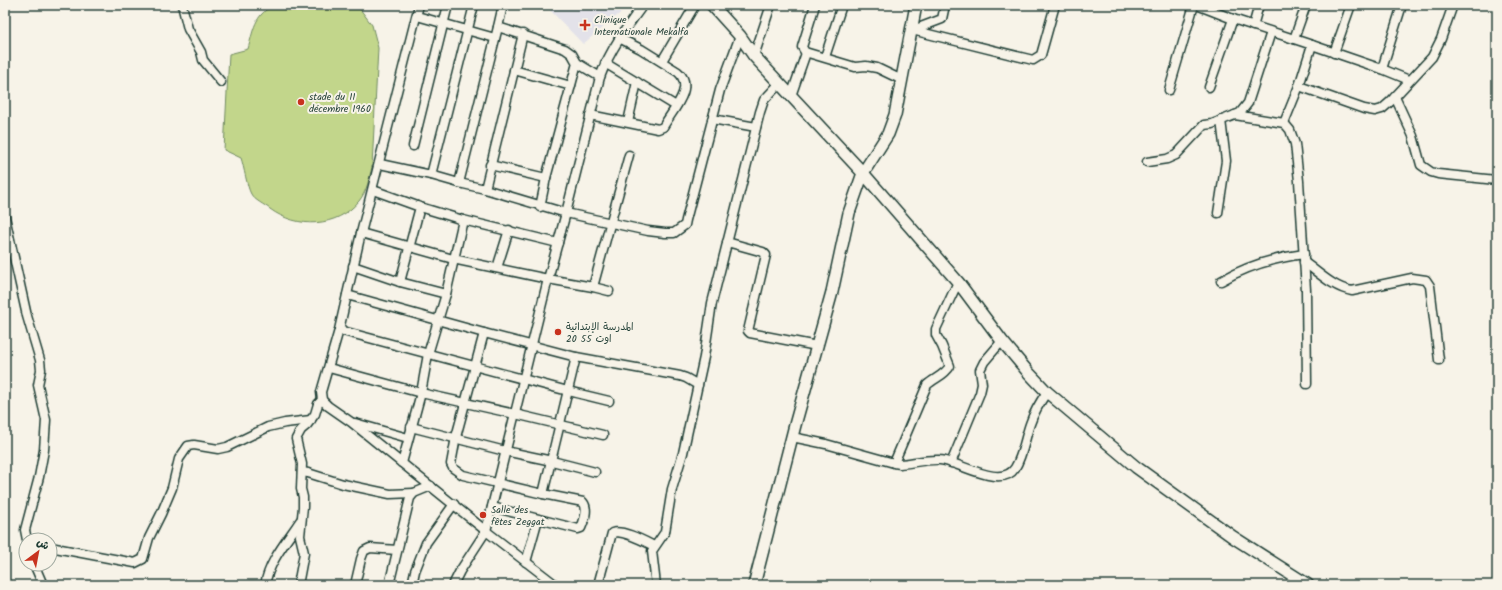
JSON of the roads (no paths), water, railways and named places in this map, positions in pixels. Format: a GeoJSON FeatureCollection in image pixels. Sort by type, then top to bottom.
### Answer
{"type":"FeatureCollection","features":[{"type":"Feature","properties":{"kind":"street"},"geometry":{"type":"LineString","coordinates":[[182,5],[188,29],[201,52],[203,60],[221,82]]}},
{"type":"Feature","properties":{"kind":"street"},"geometry":{"type":"LineString","coordinates":[[419,5],[380,164],[361,233],[339,330],[321,392],[322,400],[402,462],[526,562],[548,582],[556,585]]}},
{"type":"Feature","properties":{"kind":"street"},"geometry":{"type":"LineString","coordinates":[[413,146],[448,5]]}},
{"type":"Feature","properties":{"kind":"street"},"geometry":{"type":"LineString","coordinates":[[431,175],[474,5]]}},
{"type":"Feature","properties":{"kind":"street"},"geometry":{"type":"LineString","coordinates":[[460,183],[503,5]]}},
{"type":"Feature","properties":{"kind":"street"},"geometry":{"type":"LineString","coordinates":[[453,585],[460,571],[486,531],[548,279],[600,77],[605,63],[619,38],[643,5]]}},
{"type":"Feature","properties":{"kind":"street"},"geometry":{"type":"LineString","coordinates":[[662,62],[695,5]]}},
{"type":"Feature","properties":{"kind":"street"},"geometry":{"type":"LineString","coordinates":[[712,5],[740,36],[754,56],[863,173],[958,282],[1002,341],[1047,392],[1136,467],[1233,537],[1308,585]]}},
{"type":"Feature","properties":{"kind":"street"},"geometry":{"type":"LineString","coordinates":[[754,56],[771,5]]}},
{"type":"Feature","properties":{"kind":"street"},"geometry":{"type":"LineString","coordinates":[[815,5],[802,50],[806,53],[855,67],[866,66],[877,68],[902,80]]}},
{"type":"Feature","properties":{"kind":"street"},"geometry":{"type":"LineString","coordinates":[[824,57],[842,5]]}},
{"type":"Feature","properties":{"kind":"street"},"geometry":{"type":"LineString","coordinates":[[754,585],[792,437],[832,292],[849,213],[863,173],[888,134],[895,115],[916,5]]}},
{"type":"Feature","properties":{"kind":"street"},"geometry":{"type":"LineString","coordinates":[[912,30],[942,19],[945,5]]}},
{"type":"Feature","properties":{"kind":"street"},"geometry":{"type":"LineString","coordinates":[[912,30],[1033,60],[1041,55],[1055,5]]}},
{"type":"Feature","properties":{"kind":"street"},"geometry":{"type":"LineString","coordinates":[[1169,90],[1194,5]]}},
{"type":"Feature","properties":{"kind":"street"},"geometry":{"type":"LineString","coordinates":[[1197,5],[1212,7],[1234,19],[1382,69],[1409,80]]}},
{"type":"Feature","properties":{"kind":"street"},"geometry":{"type":"LineString","coordinates":[[1253,26],[1259,5]]}},
{"type":"Feature","properties":{"kind":"street"},"geometry":{"type":"LineString","coordinates":[[1294,39],[1306,5]]}},
{"type":"Feature","properties":{"kind":"street"},"geometry":{"type":"LineString","coordinates":[[1334,53],[1351,5]]}},
{"type":"Feature","properties":{"kind":"street"},"geometry":{"type":"LineString","coordinates":[[1382,69],[1402,5]]}},
{"type":"Feature","properties":{"kind":"street"},"geometry":{"type":"LineString","coordinates":[[1299,86],[1375,112],[1385,108],[1409,80],[1426,64],[1438,46],[1452,5]]}},
{"type":"Feature","properties":{"kind":"street"},"geometry":{"type":"LineString","coordinates":[[417,16],[495,38]]}},
{"type":"Feature","properties":{"kind":"street"},"geometry":{"type":"LineString","coordinates":[[1209,87],[1234,19]]}},
{"type":"Feature","properties":{"kind":"street"},"geometry":{"type":"LineString","coordinates":[[498,27],[565,49],[572,54],[577,63],[600,77]]}},
{"type":"Feature","properties":{"kind":"street"},"geometry":{"type":"LineString","coordinates":[[1147,162],[1167,159],[1176,155],[1204,125],[1240,112],[1248,103],[1271,32]]}},
{"type":"Feature","properties":{"kind":"street"},"geometry":{"type":"LineString","coordinates":[[485,189],[523,34]]}},
{"type":"Feature","properties":{"kind":"street"},"geometry":{"type":"LineString","coordinates":[[380,164],[485,189],[540,207],[610,223],[665,233],[674,233],[685,225],[720,90],[740,36]]}},
{"type":"Feature","properties":{"kind":"street"},"geometry":{"type":"LineString","coordinates":[[590,115],[628,122],[652,129],[660,128],[676,106],[684,91],[686,83],[684,76],[619,38]]}},
{"type":"Feature","properties":{"kind":"street"},"geometry":{"type":"LineString","coordinates":[[1284,123],[1299,86],[1312,45]]}},
{"type":"Feature","properties":{"kind":"street"},"geometry":{"type":"LineString","coordinates":[[791,96],[806,53]]}},
{"type":"Feature","properties":{"kind":"street"},"geometry":{"type":"LineString","coordinates":[[540,207],[546,178],[577,63]]}},
{"type":"Feature","properties":{"kind":"street"},"geometry":{"type":"LineString","coordinates":[[605,63],[676,106]]}},
{"type":"Feature","properties":{"kind":"street"},"geometry":{"type":"LineString","coordinates":[[514,70],[571,86]]}},
{"type":"Feature","properties":{"kind":"street"},"geometry":{"type":"LineString","coordinates":[[628,122],[637,82]]}},
{"type":"Feature","properties":{"kind":"street"},"geometry":{"type":"LineString","coordinates":[[656,585],[652,551],[654,546],[662,539],[665,532],[672,489],[683,453],[704,357],[712,303],[727,242],[764,100],[780,83]]}},
{"type":"Feature","properties":{"kind":"street"},"geometry":{"type":"LineString","coordinates":[[1395,97],[1413,136],[1419,160],[1423,167],[1438,174],[1496,180]]}},
{"type":"Feature","properties":{"kind":"street"},"geometry":{"type":"LineString","coordinates":[[1235,115],[1284,123],[1290,130],[1295,144],[1300,181],[1304,258],[1307,384]]}},
{"type":"Feature","properties":{"kind":"street"},"geometry":{"type":"LineString","coordinates":[[712,119],[756,127]]}},
{"type":"Feature","properties":{"kind":"street"},"geometry":{"type":"LineString","coordinates":[[1218,212],[1226,160],[1221,120]]}},
{"type":"Feature","properties":{"kind":"street"},"geometry":{"type":"LineString","coordinates":[[592,286],[629,155]]}},
{"type":"Feature","properties":{"kind":"street"},"geometry":{"type":"LineString","coordinates":[[490,165],[546,178]]}},
{"type":"Feature","properties":{"kind":"street"},"geometry":{"type":"LineString","coordinates":[[373,190],[420,207],[463,220],[558,243]]}},
{"type":"Feature","properties":{"kind":"street"},"geometry":{"type":"LineString","coordinates":[[400,282],[420,207]]}},
{"type":"Feature","properties":{"kind":"street"},"geometry":{"type":"LineString","coordinates":[[5,217],[27,316],[40,360],[41,370],[38,385],[46,420],[44,450],[25,532]]}},
{"type":"Feature","properties":{"kind":"street"},"geometry":{"type":"LineString","coordinates":[[402,462],[420,393],[428,354],[446,294],[463,220]]}},
{"type":"Feature","properties":{"kind":"street"},"geometry":{"type":"LineString","coordinates":[[497,268],[509,230]]}},
{"type":"Feature","properties":{"kind":"street"},"geometry":{"type":"LineString","coordinates":[[361,233],[453,259],[548,279],[592,286],[609,291]]}},
{"type":"Feature","properties":{"kind":"street"},"geometry":{"type":"LineString","coordinates":[[727,242],[763,252],[766,255],[748,331],[750,333],[817,346]]}},
{"type":"Feature","properties":{"kind":"street"},"geometry":{"type":"LineString","coordinates":[[1221,281],[1239,271],[1266,261],[1304,258],[1337,286],[1344,290],[1352,291],[1412,278],[1426,280],[1430,286],[1439,360]]}},
{"type":"Feature","properties":{"kind":"street"},"geometry":{"type":"LineString","coordinates":[[353,266],[400,282],[446,294]]}},
{"type":"Feature","properties":{"kind":"street"},"geometry":{"type":"LineString","coordinates":[[894,463],[927,385],[933,379],[946,372],[950,366],[936,335],[936,329],[958,282]]}},
{"type":"Feature","properties":{"kind":"street"},"geometry":{"type":"LineString","coordinates":[[347,295],[438,321],[576,357],[680,376],[698,385]]}},
{"type":"Feature","properties":{"kind":"street"},"geometry":{"type":"LineString","coordinates":[[339,330],[524,380],[609,401]]}},
{"type":"Feature","properties":{"kind":"street"},"geometry":{"type":"LineString","coordinates":[[484,333],[456,437],[452,464],[453,468],[463,475],[583,502],[586,504],[582,525],[578,530],[492,507]]}},
{"type":"Feature","properties":{"kind":"street"},"geometry":{"type":"LineString","coordinates":[[951,463],[980,393],[982,384],[980,370],[984,362],[1002,341]]}},
{"type":"Feature","properties":{"kind":"street"},"geometry":{"type":"LineString","coordinates":[[544,494],[576,357]]}},
{"type":"Feature","properties":{"kind":"street"},"geometry":{"type":"LineString","coordinates":[[329,368],[420,393],[603,435]]}},
{"type":"Feature","properties":{"kind":"street"},"geometry":{"type":"LineString","coordinates":[[792,437],[826,444],[894,463],[900,464],[939,460],[978,473],[1000,476],[1010,473],[1015,467],[1030,424],[1037,408],[1047,392]]}},
{"type":"Feature","properties":{"kind":"street"},"geometry":{"type":"LineString","coordinates":[[298,585],[304,553],[300,536],[303,507],[301,489],[302,464],[296,439],[301,430],[315,414],[318,404],[322,400]]}},
{"type":"Feature","properties":{"kind":"street"},"geometry":{"type":"LineString","coordinates":[[58,549],[135,563],[140,562],[143,559],[149,538],[172,488],[179,459],[183,451],[188,446],[194,445],[218,449],[227,447],[268,427],[311,420]]}},
{"type":"Feature","properties":{"kind":"street"},"geometry":{"type":"LineString","coordinates":[[351,422],[408,438]]}},
{"type":"Feature","properties":{"kind":"street"},"geometry":{"type":"LineString","coordinates":[[411,427],[595,472]]}},
{"type":"Feature","properties":{"kind":"street"},"geometry":{"type":"LineString","coordinates":[[302,472],[343,484],[390,494],[414,493],[431,486]]}},
{"type":"Feature","properties":{"kind":"street"},"geometry":{"type":"LineString","coordinates":[[390,581],[410,498],[414,493]]}},
{"type":"Feature","properties":{"kind":"street"},"geometry":{"type":"LineString","coordinates":[[412,585],[422,551],[426,543],[454,504]]}},
{"type":"Feature","properties":{"kind":"street"},"geometry":{"type":"LineString","coordinates":[[266,585],[267,577],[278,555],[302,519]]}},
{"type":"Feature","properties":{"kind":"street"},"geometry":{"type":"LineString","coordinates":[[526,562],[538,519]]}},
{"type":"Feature","properties":{"kind":"street"},"geometry":{"type":"LineString","coordinates":[[598,585],[612,534],[615,532],[628,535],[654,546]]}},
{"type":"Feature","properties":{"kind":"street"},"geometry":{"type":"LineString","coordinates":[[355,585],[360,559],[364,551],[370,548],[397,550]]}},
{"type":"Feature","properties":{"kind":"street"},"geometry":{"type":"LineString","coordinates":[[37,572],[43,585]]}},
{"type":"Feature","properties":{"kind":"place","name":"Clinique Internationale Mekalfa"},"geometry":{"type":"Point","coordinates":[585,25]}},
{"type":"Feature","properties":{"kind":"place","name":"stade du 11 décembre 1960"},"geometry":{"type":"Point","coordinates":[301,102]}},
{"type":"Feature","properties":{"kind":"place","name":"المدرسة الإبتدائية 20 اوت 55"},"geometry":{"type":"Point","coordinates":[558,332]}},
{"type":"Feature","properties":{"kind":"place","name":"Salle des fêtes Zeggat"},"geometry":{"type":"Point","coordinates":[483,515]}}]}
